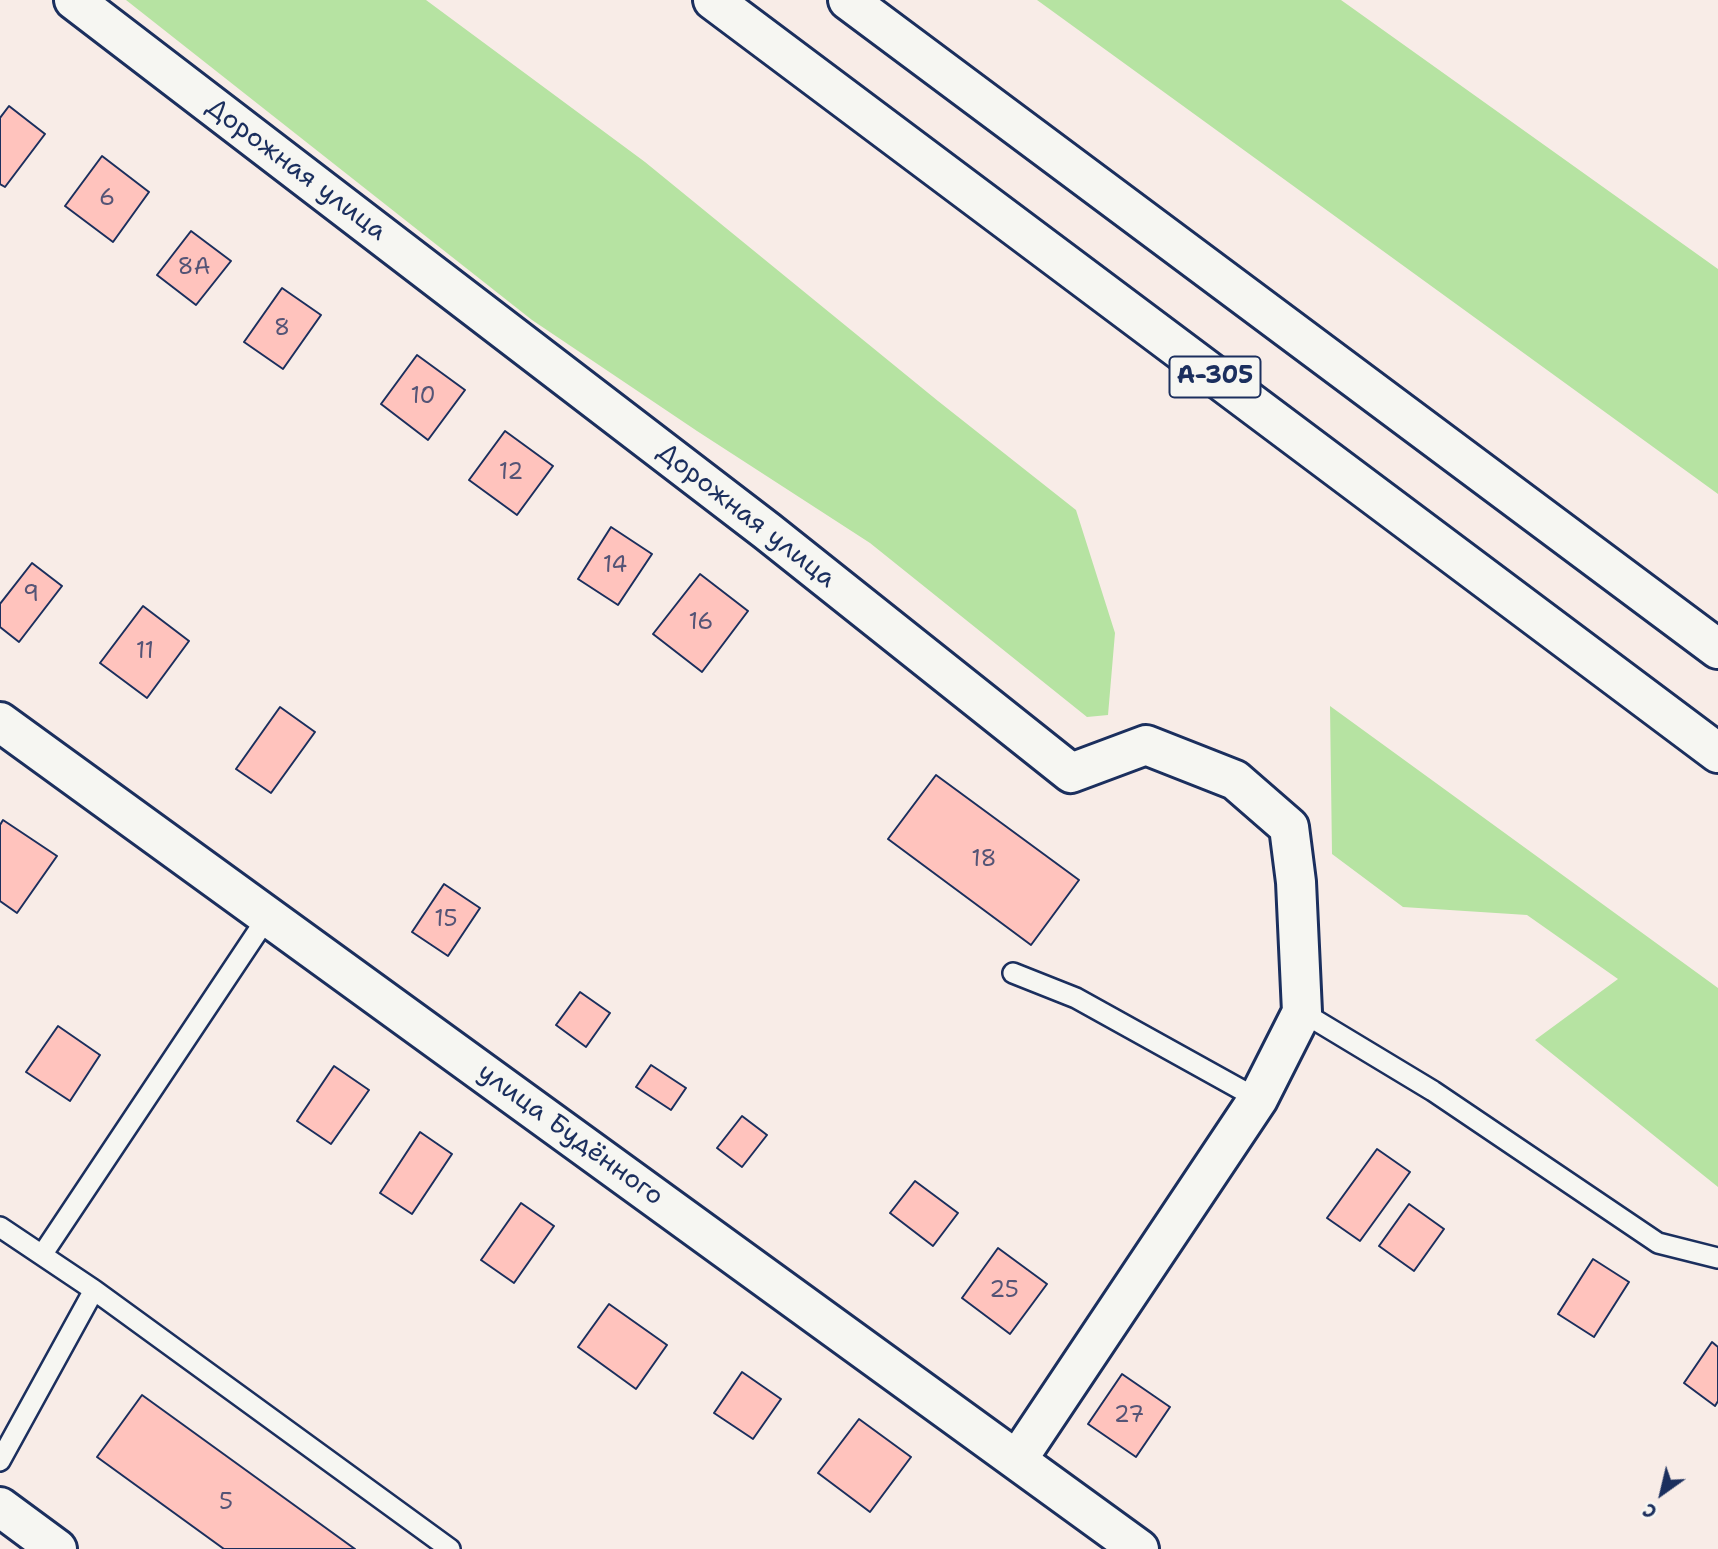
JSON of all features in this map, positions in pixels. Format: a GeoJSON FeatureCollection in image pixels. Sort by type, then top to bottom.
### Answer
{"type":"FeatureCollection","features":[{"type":"Feature","properties":{"kind":"main road","name":"Дорожная улица"},"geometry":{"type":"LineString","coordinates":[[74,0],[767,531],[1071,773],[1146,745],[1235,780],[1289,827],[1296,882],[1302,1012]]}},
{"type":"Feature","properties":{"kind":"main road","name":"А-305"},"geometry":{"type":"LineString","coordinates":[[713,0],[1718,753]]}},
{"type":"Feature","properties":{"kind":"main road","name":"А-305"},"geometry":{"type":"LineString","coordinates":[[848,0],[1718,649]]}},
{"type":"Feature","properties":{"kind":"main road","name":"улица Будённого"},"geometry":{"type":"LineString","coordinates":[[0,722],[1139,1549]]}},
{"type":"Feature","properties":{"kind":"main road"},"geometry":{"type":"LineString","coordinates":[[1017,1460],[1258,1100],[1302,1012]]}},
{"type":"Feature","properties":{"kind":"main road"},"geometry":{"type":"LineString","coordinates":[[0,1507],[57,1549]]}},
{"type":"Feature","properties":{"kind":"lane"},"geometry":{"type":"LineString","coordinates":[[42,1255],[268,916]]}},
{"type":"Feature","properties":{"kind":"lane"},"geometry":{"type":"LineString","coordinates":[[1013,974],[1076,998],[1258,1100]]}},
{"type":"Feature","properties":{"kind":"lane"},"geometry":{"type":"LineString","coordinates":[[1302,1012],[1433,1091],[1658,1244],[1718,1258]]}},
{"type":"Feature","properties":{"kind":"lane"},"geometry":{"type":"LineString","coordinates":[[0,1227],[94,1290],[450,1549]]}},
{"type":"Feature","properties":{"kind":"lane"},"geometry":{"type":"LineString","coordinates":[[0,1461],[94,1290]]}},
{"type":"Feature","properties":{"kind":"green space"},"geometry":{"type":"Polygon","coordinates":[[[126,0],[426,0],[645,162],[1076,510],[1115,633],[1108,715],[1087,717],[870,543],[532,320],[126,0]]]}},
{"type":"Feature","properties":{"kind":"green space"},"geometry":{"type":"Polygon","coordinates":[[[1037,0],[1341,0],[1718,269],[1718,494],[1037,0]]]}},
{"type":"Feature","properties":{"kind":"green space"},"geometry":{"type":"Polygon","coordinates":[[[1330,706],[1718,988],[1718,1187],[1535,1040],[1618,979],[1527,915],[1403,907],[1332,854],[1330,706]]]}},
{"type":"Feature","properties":{"kind":"building"},"geometry":{"type":"Polygon","coordinates":[[[9,106],[45,134],[5,187],[0,184],[0,118],[9,106]]]}},
{"type":"Feature","properties":{"kind":"building"},"geometry":{"type":"Polygon","coordinates":[[[102,156],[149,192],[113,242],[65,206],[102,156]]]}},
{"type":"Feature","properties":{"kind":"building"},"geometry":{"type":"Polygon","coordinates":[[[191,231],[231,261],[196,305],[157,275],[191,231]]]}},
{"type":"Feature","properties":{"kind":"building"},"geometry":{"type":"Polygon","coordinates":[[[282,288],[321,315],[283,369],[244,342],[282,288]]]}},
{"type":"Feature","properties":{"kind":"building"},"geometry":{"type":"Polygon","coordinates":[[[417,355],[465,390],[428,440],[381,404],[417,355]]]}},
{"type":"Feature","properties":{"kind":"building"},"geometry":{"type":"Polygon","coordinates":[[[505,431],[553,466],[517,515],[469,480],[505,431]]]}},
{"type":"Feature","properties":{"kind":"building"},"geometry":{"type":"Polygon","coordinates":[[[611,527],[652,554],[618,605],[578,579],[611,527]]]}},
{"type":"Feature","properties":{"kind":"building"},"geometry":{"type":"Polygon","coordinates":[[[32,563],[62,586],[19,642],[0,627],[0,604],[32,563]]]}},
{"type":"Feature","properties":{"kind":"building"},"geometry":{"type":"Polygon","coordinates":[[[700,574],[748,611],[702,672],[653,634],[700,574]]]}},
{"type":"Feature","properties":{"kind":"building"},"geometry":{"type":"Polygon","coordinates":[[[143,606],[189,641],[147,698],[100,663],[143,606]]]}},
{"type":"Feature","properties":{"kind":"building"},"geometry":{"type":"Polygon","coordinates":[[[280,707],[315,732],[271,793],[236,769],[280,707]]]}},
{"type":"Feature","properties":{"kind":"building"},"geometry":{"type":"Polygon","coordinates":[[[936,775],[1079,880],[1031,945],[888,839],[936,775]]]}},
{"type":"Feature","properties":{"kind":"building"},"geometry":{"type":"Polygon","coordinates":[[[3,820],[57,856],[17,913],[0,901],[0,825],[3,820]]]}},
{"type":"Feature","properties":{"kind":"building"},"geometry":{"type":"Polygon","coordinates":[[[444,884],[480,908],[448,956],[412,932],[444,884]]]}},
{"type":"Feature","properties":{"kind":"building"},"geometry":{"type":"Polygon","coordinates":[[[580,992],[610,1013],[586,1047],[556,1025],[580,992]]]}},
{"type":"Feature","properties":{"kind":"building"},"geometry":{"type":"Polygon","coordinates":[[[58,1026],[100,1055],[70,1101],[26,1072],[58,1026]]]}},
{"type":"Feature","properties":{"kind":"building"},"geometry":{"type":"Polygon","coordinates":[[[651,1065],[686,1088],[671,1110],[636,1087],[651,1065]]]}},
{"type":"Feature","properties":{"kind":"building"},"geometry":{"type":"Polygon","coordinates":[[[334,1066],[369,1090],[331,1144],[297,1121],[334,1066]]]}},
{"type":"Feature","properties":{"kind":"building"},"geometry":{"type":"Polygon","coordinates":[[[742,1116],[767,1135],[742,1167],[717,1148],[742,1116]]]}},
{"type":"Feature","properties":{"kind":"building"},"geometry":{"type":"Polygon","coordinates":[[[420,1132],[452,1154],[412,1214],[380,1193],[420,1132]]]}},
{"type":"Feature","properties":{"kind":"building"},"geometry":{"type":"Polygon","coordinates":[[[1377,1149],[1410,1172],[1360,1241],[1327,1218],[1377,1149]]]}},
{"type":"Feature","properties":{"kind":"building"},"geometry":{"type":"Polygon","coordinates":[[[915,1181],[958,1213],[933,1246],[890,1213],[915,1181]]]}},
{"type":"Feature","properties":{"kind":"building"},"geometry":{"type":"Polygon","coordinates":[[[521,1203],[554,1226],[514,1283],[481,1260],[521,1203]]]}},
{"type":"Feature","properties":{"kind":"building"},"geometry":{"type":"Polygon","coordinates":[[[1409,1204],[1444,1229],[1414,1271],[1379,1246],[1409,1204]]]}},
{"type":"Feature","properties":{"kind":"building"},"geometry":{"type":"Polygon","coordinates":[[[998,1248],[1047,1284],[1010,1334],[962,1298],[998,1248]]]}},
{"type":"Feature","properties":{"kind":"building"},"geometry":{"type":"Polygon","coordinates":[[[1593,1259],[1629,1282],[1594,1337],[1558,1314],[1593,1259]]]}},
{"type":"Feature","properties":{"kind":"building"},"geometry":{"type":"Polygon","coordinates":[[[609,1304],[667,1345],[636,1389],[578,1347],[609,1304]]]}},
{"type":"Feature","properties":{"kind":"building"},"geometry":{"type":"Polygon","coordinates":[[[1712,1342],[1718,1347],[1718,1401],[1715,1406],[1684,1383],[1712,1342]]]}},
{"type":"Feature","properties":{"kind":"building"},"geometry":{"type":"Polygon","coordinates":[[[742,1372],[781,1399],[753,1439],[714,1413],[742,1372]]]}},
{"type":"Feature","properties":{"kind":"building"},"geometry":{"type":"Polygon","coordinates":[[[1122,1374],[1170,1407],[1136,1457],[1088,1424],[1122,1374]]]}},
{"type":"Feature","properties":{"kind":"building"},"geometry":{"type":"Polygon","coordinates":[[[142,1395],[355,1549],[224,1549],[97,1457],[142,1395]]]}},
{"type":"Feature","properties":{"kind":"building"},"geometry":{"type":"Polygon","coordinates":[[[859,1419],[911,1457],[870,1512],[818,1473],[859,1419]]]}}]}
